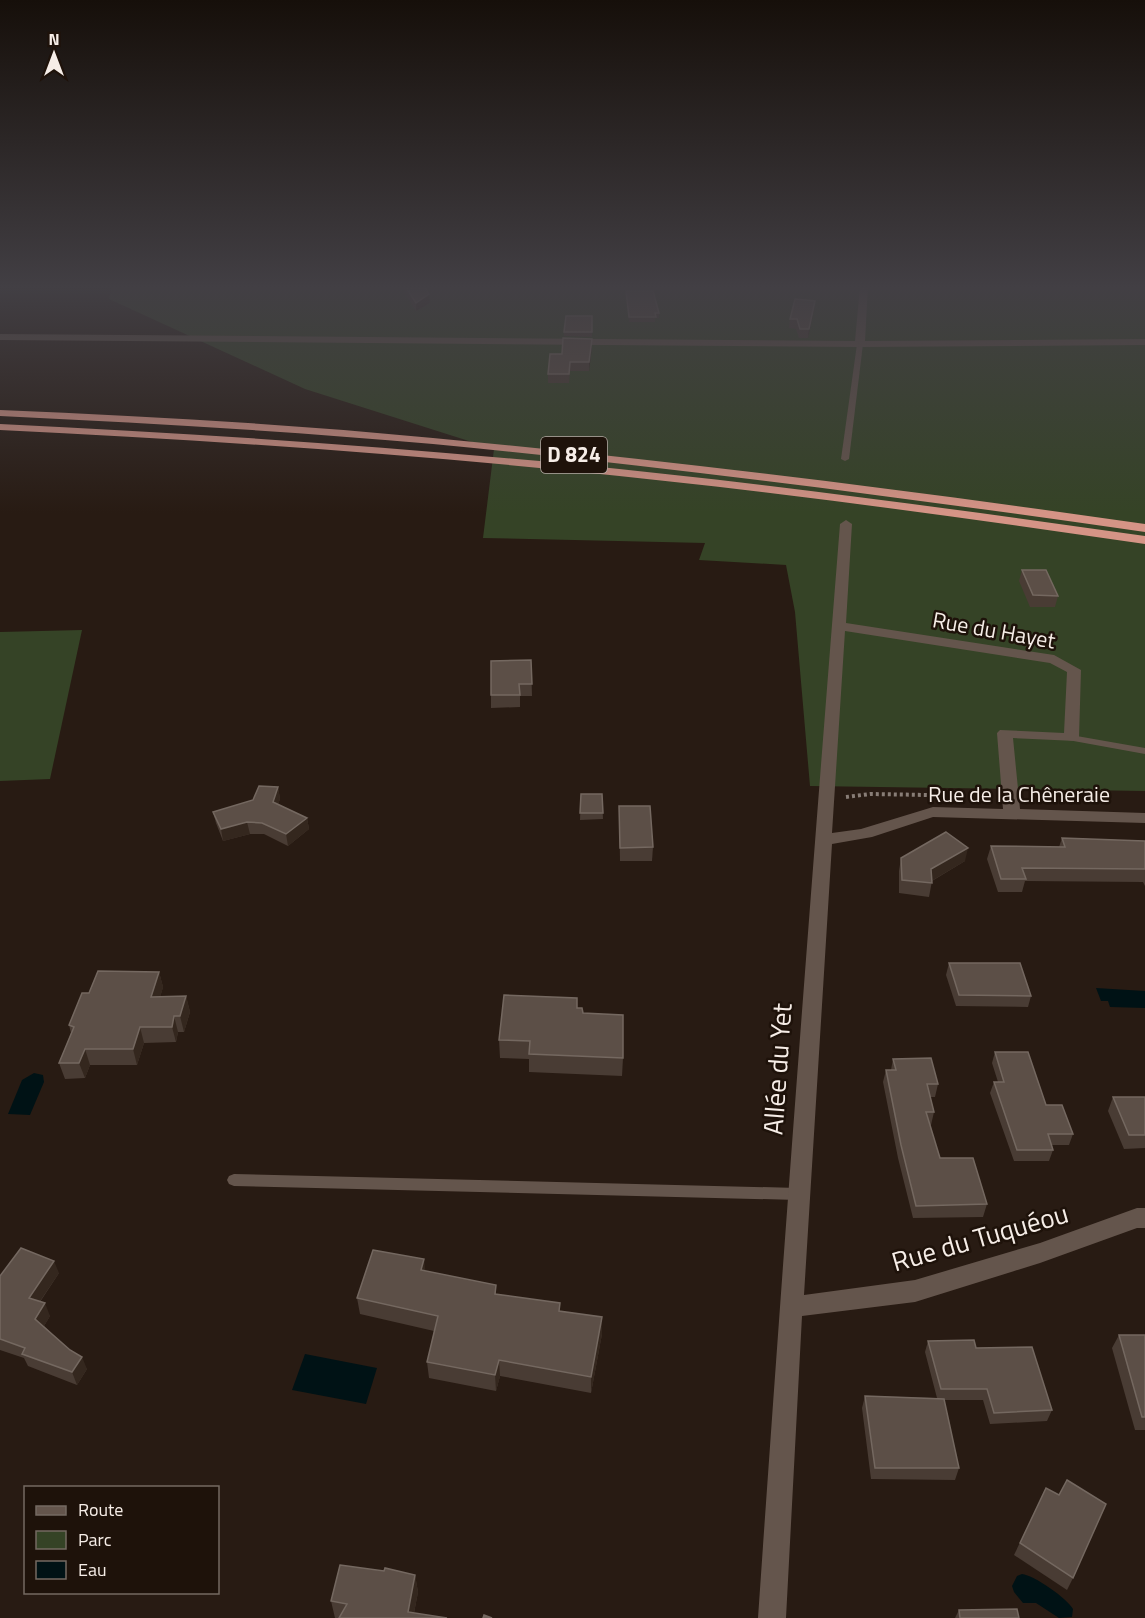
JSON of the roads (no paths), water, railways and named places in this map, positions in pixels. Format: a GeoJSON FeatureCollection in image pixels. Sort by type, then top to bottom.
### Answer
{"type":"FeatureCollection","features":[{"type":"Feature","properties":{"kind":"highway"},"geometry":{"type":"LineString","coordinates":[[0,407],[114,413],[220,424]]}},
{"type":"Feature","properties":{"kind":"highway","name":"D 824"},"geometry":{"type":"LineString","coordinates":[[0,413],[220,424],[640,461],[916,495],[1145,528]]}},
{"type":"Feature","properties":{"kind":"highway","name":"D 824"},"geometry":{"type":"LineString","coordinates":[[0,427],[375,449],[642,474],[814,494],[1145,540]]}},
{"type":"Feature","properties":{"kind":"highway"},"geometry":{"type":"LineString","coordinates":[[0,433],[128,434]]}},
{"type":"Feature","properties":{"kind":"street","name":"Allée du Yet"},"geometry":{"type":"LineString","coordinates":[[772,1618],[798,1194],[846,524]]}},
{"type":"Feature","properties":{"kind":"street","name":"Rue du Hayet"},"geometry":{"type":"LineString","coordinates":[[838,626],[1054,659],[1074,670],[1071,738]]}},
{"type":"Feature","properties":{"kind":"street"},"geometry":{"type":"LineString","coordinates":[[1012,815],[1005,733],[1071,738]]}},
{"type":"Feature","properties":{"kind":"street","name":"Rue de la Chêneraie"},"geometry":{"type":"LineString","coordinates":[[825,839],[842,840],[876,831],[910,817],[933,813],[1145,818]]}},
{"type":"Feature","properties":{"kind":"street","name":"Rue du Tuquéou"},"geometry":{"type":"LineString","coordinates":[[792,1307],[915,1291],[1040,1253],[1137,1218],[1145,1218]]}},
{"type":"Feature","properties":{"kind":"lane"},"geometry":{"type":"LineString","coordinates":[[845,459],[858,362]]}},
{"type":"Feature","properties":{"kind":"lane"},"geometry":{"type":"LineString","coordinates":[[1071,738],[1145,751]]}},
{"type":"Feature","properties":{"kind":"lane"},"geometry":{"type":"LineString","coordinates":[[234,1180],[798,1194]]}},
{"type":"Feature","properties":{"kind":"water"},"geometry":{"type":"Polygon","coordinates":[[[1096,988],[1145,991],[1145,1008],[1110,1007],[1108,1001],[1101,1001],[1096,988]]]}},
{"type":"Feature","properties":{"kind":"water"},"geometry":{"type":"Polygon","coordinates":[[[34,1073],[43,1075],[44,1082],[30,1115],[8,1114],[22,1080],[34,1073]]]}},
{"type":"Feature","properties":{"kind":"water"},"geometry":{"type":"Polygon","coordinates":[[[305,1354],[377,1368],[366,1404],[292,1390],[305,1354]]]}},
{"type":"Feature","properties":{"kind":"water"},"geometry":{"type":"Polygon","coordinates":[[[1022,1574],[1042,1583],[1065,1599],[1073,1609],[1072,1617],[1059,1618],[1036,1603],[1023,1603],[1012,1586],[1017,1576],[1022,1574]]]}}]}
